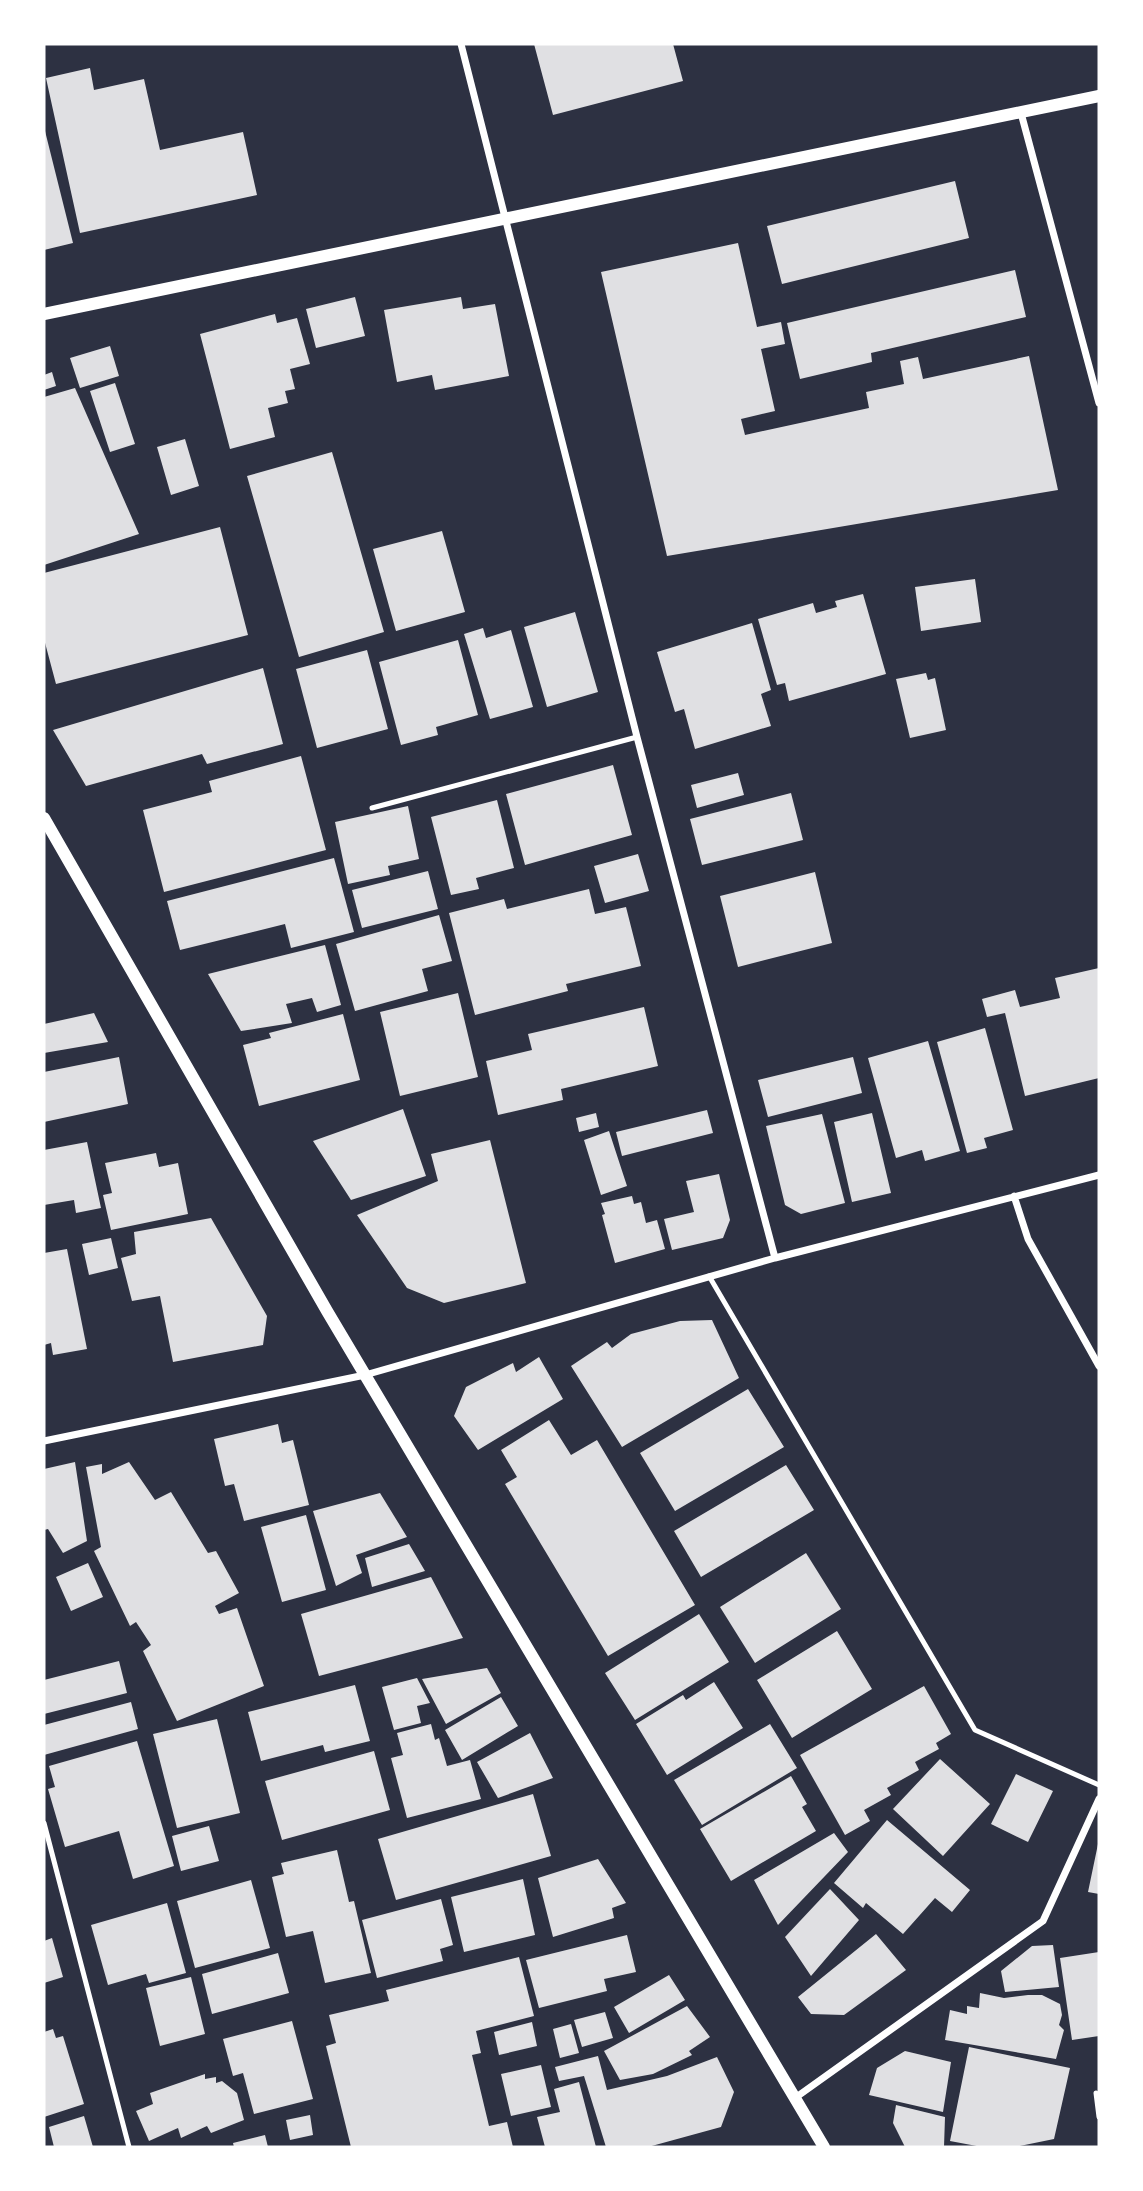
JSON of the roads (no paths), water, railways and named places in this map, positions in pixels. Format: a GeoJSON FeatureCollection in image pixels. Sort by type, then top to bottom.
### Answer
{"type":"FeatureCollection","features":[{"type":"Feature","properties":{"kind":"street"},"geometry":{"type":"LineString","coordinates":[[461,44],[637,737],[775,1258]]}},
{"type":"Feature","properties":{"kind":"street"},"geometry":{"type":"LineString","coordinates":[[44,314],[1099,96]]}},
{"type":"Feature","properties":{"kind":"street"},"geometry":{"type":"LineString","coordinates":[[1021,113],[1099,403]]}},
{"type":"Feature","properties":{"kind":"street"},"geometry":{"type":"LineString","coordinates":[[44,818],[365,1376],[795,2098],[820,2146]]}},
{"type":"Feature","properties":{"kind":"street"},"geometry":{"type":"LineString","coordinates":[[44,1441],[365,1376],[709,1276],[1099,1175]]}},
{"type":"Feature","properties":{"kind":"street"},"geometry":{"type":"LineString","coordinates":[[1014,1196],[1028,1240],[1099,1366]]}},
{"type":"Feature","properties":{"kind":"street"},"geometry":{"type":"LineString","coordinates":[[795,2098],[1043,1921],[1099,1799]]}},
{"type":"Feature","properties":{"kind":"lane"},"geometry":{"type":"LineString","coordinates":[[372,808],[637,737]]}},
{"type":"Feature","properties":{"kind":"lane"},"geometry":{"type":"LineString","coordinates":[[709,1276],[975,1730],[1099,1785]]}},
{"type":"Feature","properties":{"kind":"lane"},"geometry":{"type":"LineString","coordinates":[[44,1824],[129,2147]]}},
{"type":"Feature","properties":{"kind":"lane"},"geometry":{"type":"LineString","coordinates":[[1096,2093],[1099,2117]]}}]}
